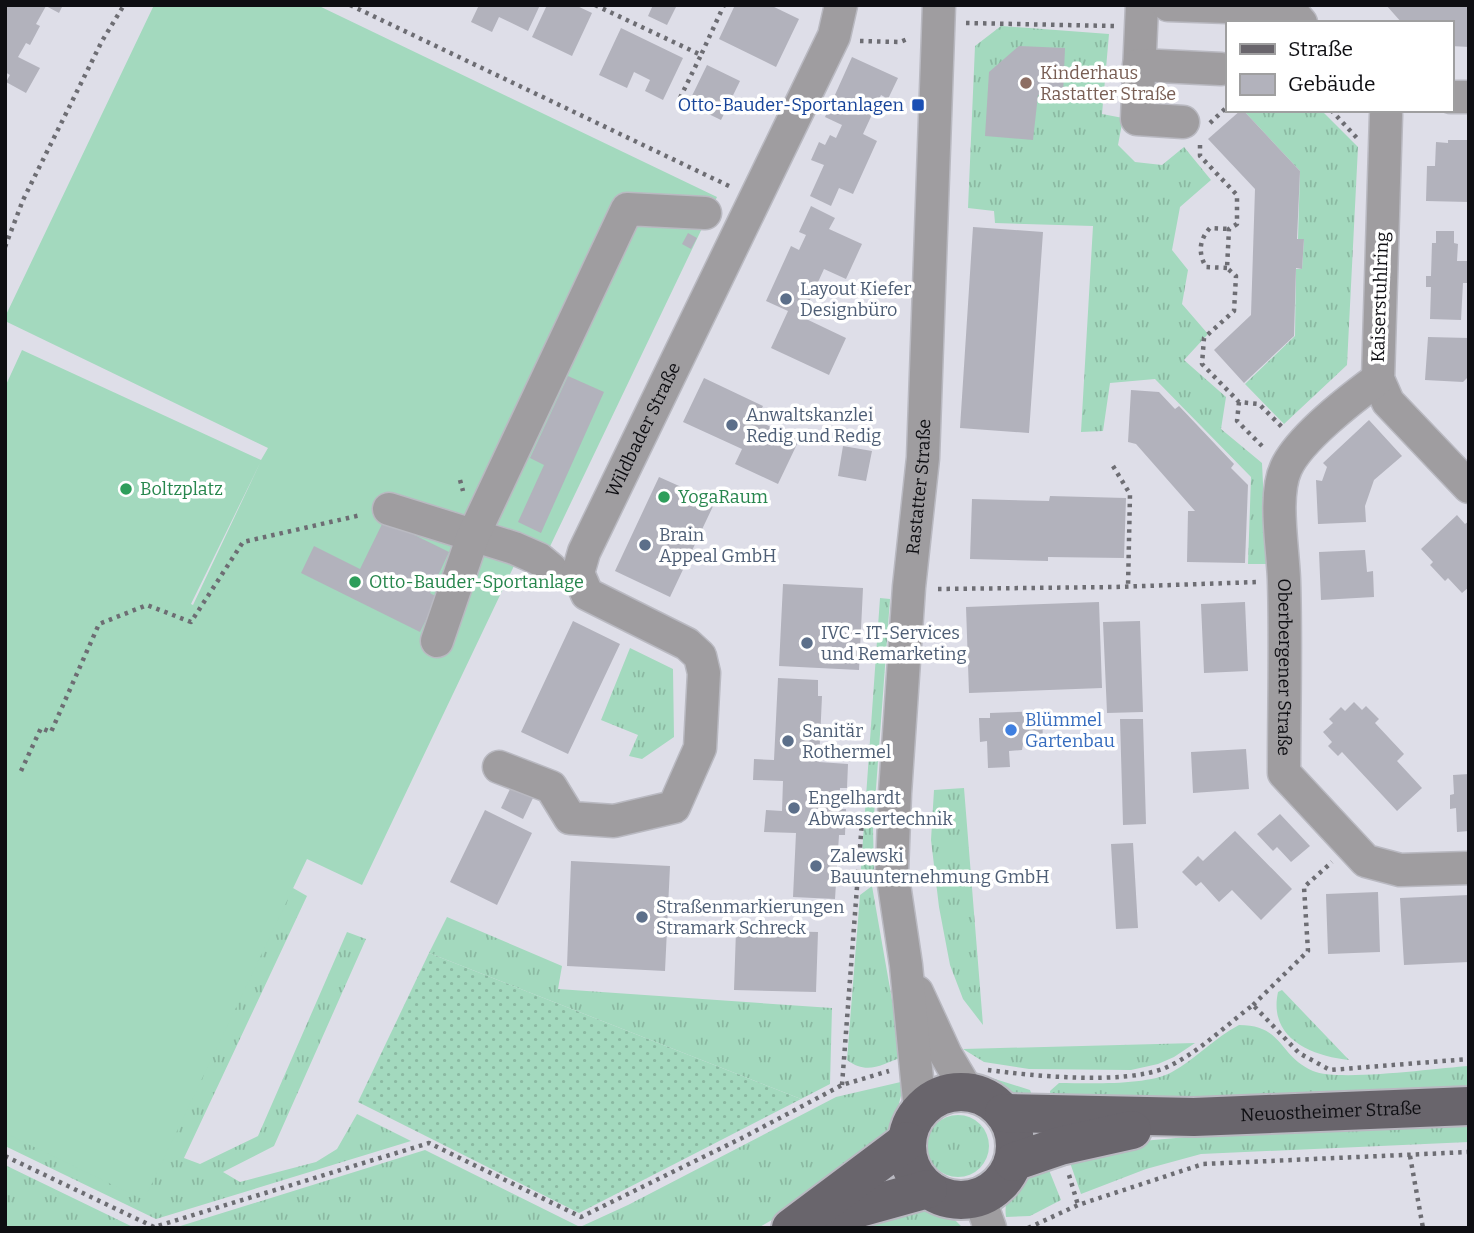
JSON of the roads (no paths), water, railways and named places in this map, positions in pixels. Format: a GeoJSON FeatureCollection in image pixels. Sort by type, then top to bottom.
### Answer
{"type":"FeatureCollection","features":[{"type":"Feature","properties":{"kind":"main road"},"geometry":{"type":"LineString","coordinates":[[794,1226],[913,1126],[934,1099],[977,1081],[1013,1128],[1015,1145],[1013,1162],[1006,1177],[994,1189],[984,1212],[962,1200],[944,1198],[928,1189],[916,1176],[908,1159],[913,1126]]}},
{"type":"Feature","properties":{"kind":"main road","name":"Neuostheimer Straße"},"geometry":{"type":"LineString","coordinates":[[1004,1113],[1194,1117],[1469,1106]]}},
{"type":"Feature","properties":{"kind":"main road","name":"Neuostheimer Straße"},"geometry":{"type":"LineString","coordinates":[[1013,1162],[1060,1146],[1194,1117]]}},
{"type":"Feature","properties":{"kind":"main road"},"geometry":{"type":"LineString","coordinates":[[794,1226],[928,1189]]}},
{"type":"Feature","properties":{"kind":"street","name":"Wildbader Straße"},"geometry":{"type":"LineString","coordinates":[[499,767],[551,786],[570,818],[614,821],[674,807],[700,748],[704,673],[700,656],[687,644],[587,594],[578,573],[584,552],[834,36],[841,5]]}},
{"type":"Feature","properties":{"kind":"street"},"geometry":{"type":"LineString","coordinates":[[1168,5],[1294,12]]}},
{"type":"Feature","properties":{"kind":"street","name":"Rastatter Straße"},"geometry":{"type":"LineString","coordinates":[[913,1126],[914,1063],[906,965],[892,871],[909,587],[923,458],[938,14]]}},
{"type":"Feature","properties":{"kind":"street"},"geometry":{"type":"LineString","coordinates":[[1141,16],[1137,119],[1197,126]]}},
{"type":"Feature","properties":{"kind":"street"},"geometry":{"type":"LineString","coordinates":[[1139,65],[1221,69]]}},
{"type":"Feature","properties":{"kind":"street","name":"Kaiserstuhlring"},"geometry":{"type":"LineString","coordinates":[[1388,112],[1378,379],[1388,402],[1469,487]]}},
{"type":"Feature","properties":{"kind":"street"},"geometry":{"type":"LineString","coordinates":[[437,640],[473,536],[627,209],[705,213]]}},
{"type":"Feature","properties":{"kind":"street","name":"Oberbergener Straße"},"geometry":{"type":"LineString","coordinates":[[1378,379],[1352,398],[1299,448],[1286,468],[1280,495],[1284,581],[1284,773],[1366,861],[1400,870],[1469,868]]}},
{"type":"Feature","properties":{"kind":"street"},"geometry":{"type":"LineString","coordinates":[[390,509],[514,548],[540,559],[551,569]]}},
{"type":"Feature","properties":{"kind":"street","name":"Rastatter Straße"},"geometry":{"type":"LineString","coordinates":[[906,965],[932,1026],[977,1081]]}},
{"type":"Feature","properties":{"kind":"place","name":"Kinderhaus Rastatter Straße"},"geometry":{"type":"Point","coordinates":[1026,83]}},
{"type":"Feature","properties":{"kind":"place","name":"Otto-Bauder-Sportanlagen"},"geometry":{"type":"Point","coordinates":[918,105]}},
{"type":"Feature","properties":{"kind":"place","name":"Layout Kiefer Designbüro"},"geometry":{"type":"Point","coordinates":[786,299]}},
{"type":"Feature","properties":{"kind":"place","name":"Anwaltskanzlei Redig und Redig"},"geometry":{"type":"Point","coordinates":[732,425]}},
{"type":"Feature","properties":{"kind":"place","name":"Boltzplatz"},"geometry":{"type":"Point","coordinates":[126,489]}},
{"type":"Feature","properties":{"kind":"place","name":"YogaRaum"},"geometry":{"type":"Point","coordinates":[664,497]}},
{"type":"Feature","properties":{"kind":"place","name":"Brain Appeal GmbH"},"geometry":{"type":"Point","coordinates":[645,545]}},
{"type":"Feature","properties":{"kind":"place","name":"Otto-Bauder-Sportanlage"},"geometry":{"type":"Point","coordinates":[355,582]}},
{"type":"Feature","properties":{"kind":"place","name":"IVC - IT-Services und Remarketing"},"geometry":{"type":"Point","coordinates":[807,643]}},
{"type":"Feature","properties":{"kind":"place","name":"Blümmel Gartenbau"},"geometry":{"type":"Point","coordinates":[1011,730]}},
{"type":"Feature","properties":{"kind":"place","name":"Sanitär Rothermel"},"geometry":{"type":"Point","coordinates":[788,741]}},
{"type":"Feature","properties":{"kind":"place","name":"Engelhardt Abwassertechnik"},"geometry":{"type":"Point","coordinates":[794,808]}},
{"type":"Feature","properties":{"kind":"place","name":"Zalewski Bauunternehmung GmbH"},"geometry":{"type":"Point","coordinates":[816,866]}},
{"type":"Feature","properties":{"kind":"place","name":"Straßenmarkierungen Stramark Schreck"},"geometry":{"type":"Point","coordinates":[642,917]}}]}
